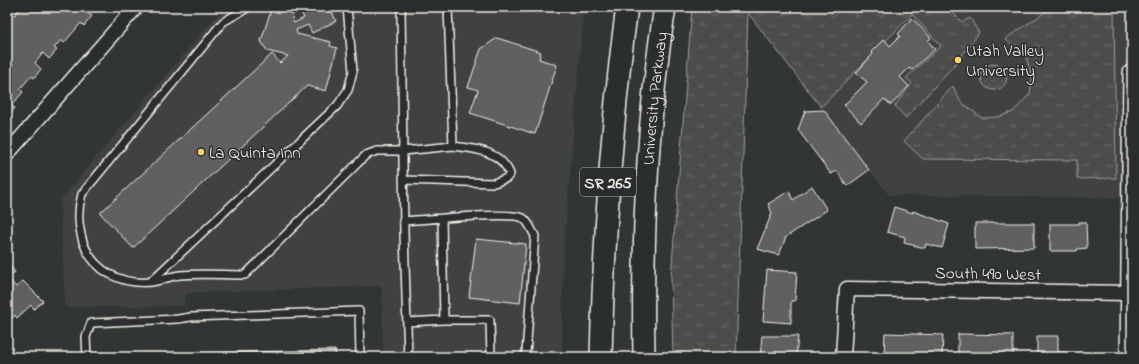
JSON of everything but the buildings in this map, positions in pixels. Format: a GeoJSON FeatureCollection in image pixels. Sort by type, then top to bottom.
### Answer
{"type":"FeatureCollection","features":[{"type":"Feature","properties":{"kind":"main road","name":"SR 265"},"geometry":{"type":"LineString","coordinates":[[601,357],[604,260],[611,137],[627,7]]}},
{"type":"Feature","properties":{"kind":"main road","name":"University Parkway"},"geometry":{"type":"LineString","coordinates":[[644,357],[643,266],[647,158],[654,87],[665,7]]}},
{"type":"Feature","properties":{"kind":"street"},"geometry":{"type":"LineString","coordinates":[[7,154],[136,7]]}},
{"type":"Feature","properties":{"kind":"street"},"geometry":{"type":"LineString","coordinates":[[1129,357],[1132,73]]}},
{"type":"Feature","properties":{"kind":"street","name":"South 490 West"},"geometry":{"type":"LineString","coordinates":[[843,357],[847,289],[1130,293]]}},
{"type":"Feature","properties":{"kind":"lane"},"geometry":{"type":"LineString","coordinates":[[248,7],[223,22],[82,194],[78,209],[79,229],[87,252],[104,272],[125,281],[150,282],[181,275],[245,275],[366,155],[377,151],[403,151],[453,146],[480,149],[505,163],[510,174],[507,178],[494,183],[403,180]]}},
{"type":"Feature","properties":{"kind":"lane"},"geometry":{"type":"LineString","coordinates":[[150,282],[337,106],[348,90],[353,71],[347,7]]}},
{"type":"Feature","properties":{"kind":"lane"},"geometry":{"type":"LineString","coordinates":[[401,7],[403,221],[408,357]]}},
{"type":"Feature","properties":{"kind":"lane"},"geometry":{"type":"LineString","coordinates":[[448,7],[453,146]]}},
{"type":"Feature","properties":{"kind":"lane"},"geometry":{"type":"LineString","coordinates":[[403,221],[479,216],[521,217],[528,222],[535,236],[526,353],[524,357]]}},
{"type":"Feature","properties":{"kind":"lane"},"geometry":{"type":"LineString","coordinates":[[442,218],[444,320]]}},
{"type":"Feature","properties":{"kind":"lane"},"geometry":{"type":"LineString","coordinates":[[87,357],[86,337],[91,323],[178,320],[191,317],[359,311],[360,357]]}},
{"type":"Feature","properties":{"kind":"lane"},"geometry":{"type":"LineString","coordinates":[[407,322],[490,320],[491,357]]}},
{"type":"Feature","properties":{"kind":"shaded area"},"geometry":{"type":"Polygon","coordinates":[[[224,7],[584,7],[563,258],[562,357],[383,357],[382,286],[186,293],[184,306],[65,307],[60,200],[224,7]]]}},
{"type":"Feature","properties":{"kind":"shaded area","name":"Utah Valley University"},"geometry":{"type":"Polygon","coordinates":[[[755,7],[1132,7],[1132,198],[889,195],[748,13],[755,7]]]}},
{"type":"Feature","properties":{"kind":"green space"},"geometry":{"type":"Polygon","coordinates":[[[692,7],[933,7],[937,12],[942,7],[947,7],[962,22],[970,18],[979,33],[956,63],[906,118],[895,106],[912,83],[906,78],[941,46],[912,14],[821,107],[748,13],[736,357],[673,357],[671,277],[692,7]]]}},
{"type":"Feature","properties":{"kind":"green space"},"geometry":{"type":"Polygon","coordinates":[[[1053,7],[1114,7],[1116,178],[1077,179],[1077,160],[923,159],[904,141],[953,86],[960,101],[982,118],[997,117],[1013,112],[1030,94],[1032,78],[1026,56],[1005,39],[1053,7]]]}},
{"type":"Feature","properties":{"kind":"green space"},"geometry":{"type":"Polygon","coordinates":[[[994,64],[1003,68],[1007,77],[1003,86],[994,90],[985,86],[981,77],[985,68],[994,64]]]}},
{"type":"Feature","properties":{"kind":"place","name":"Utah Valley University"},"geometry":{"type":"Point","coordinates":[958,60]}},
{"type":"Feature","properties":{"kind":"place","name":"La Quinta Inn"},"geometry":{"type":"Point","coordinates":[201,152]}}]}
